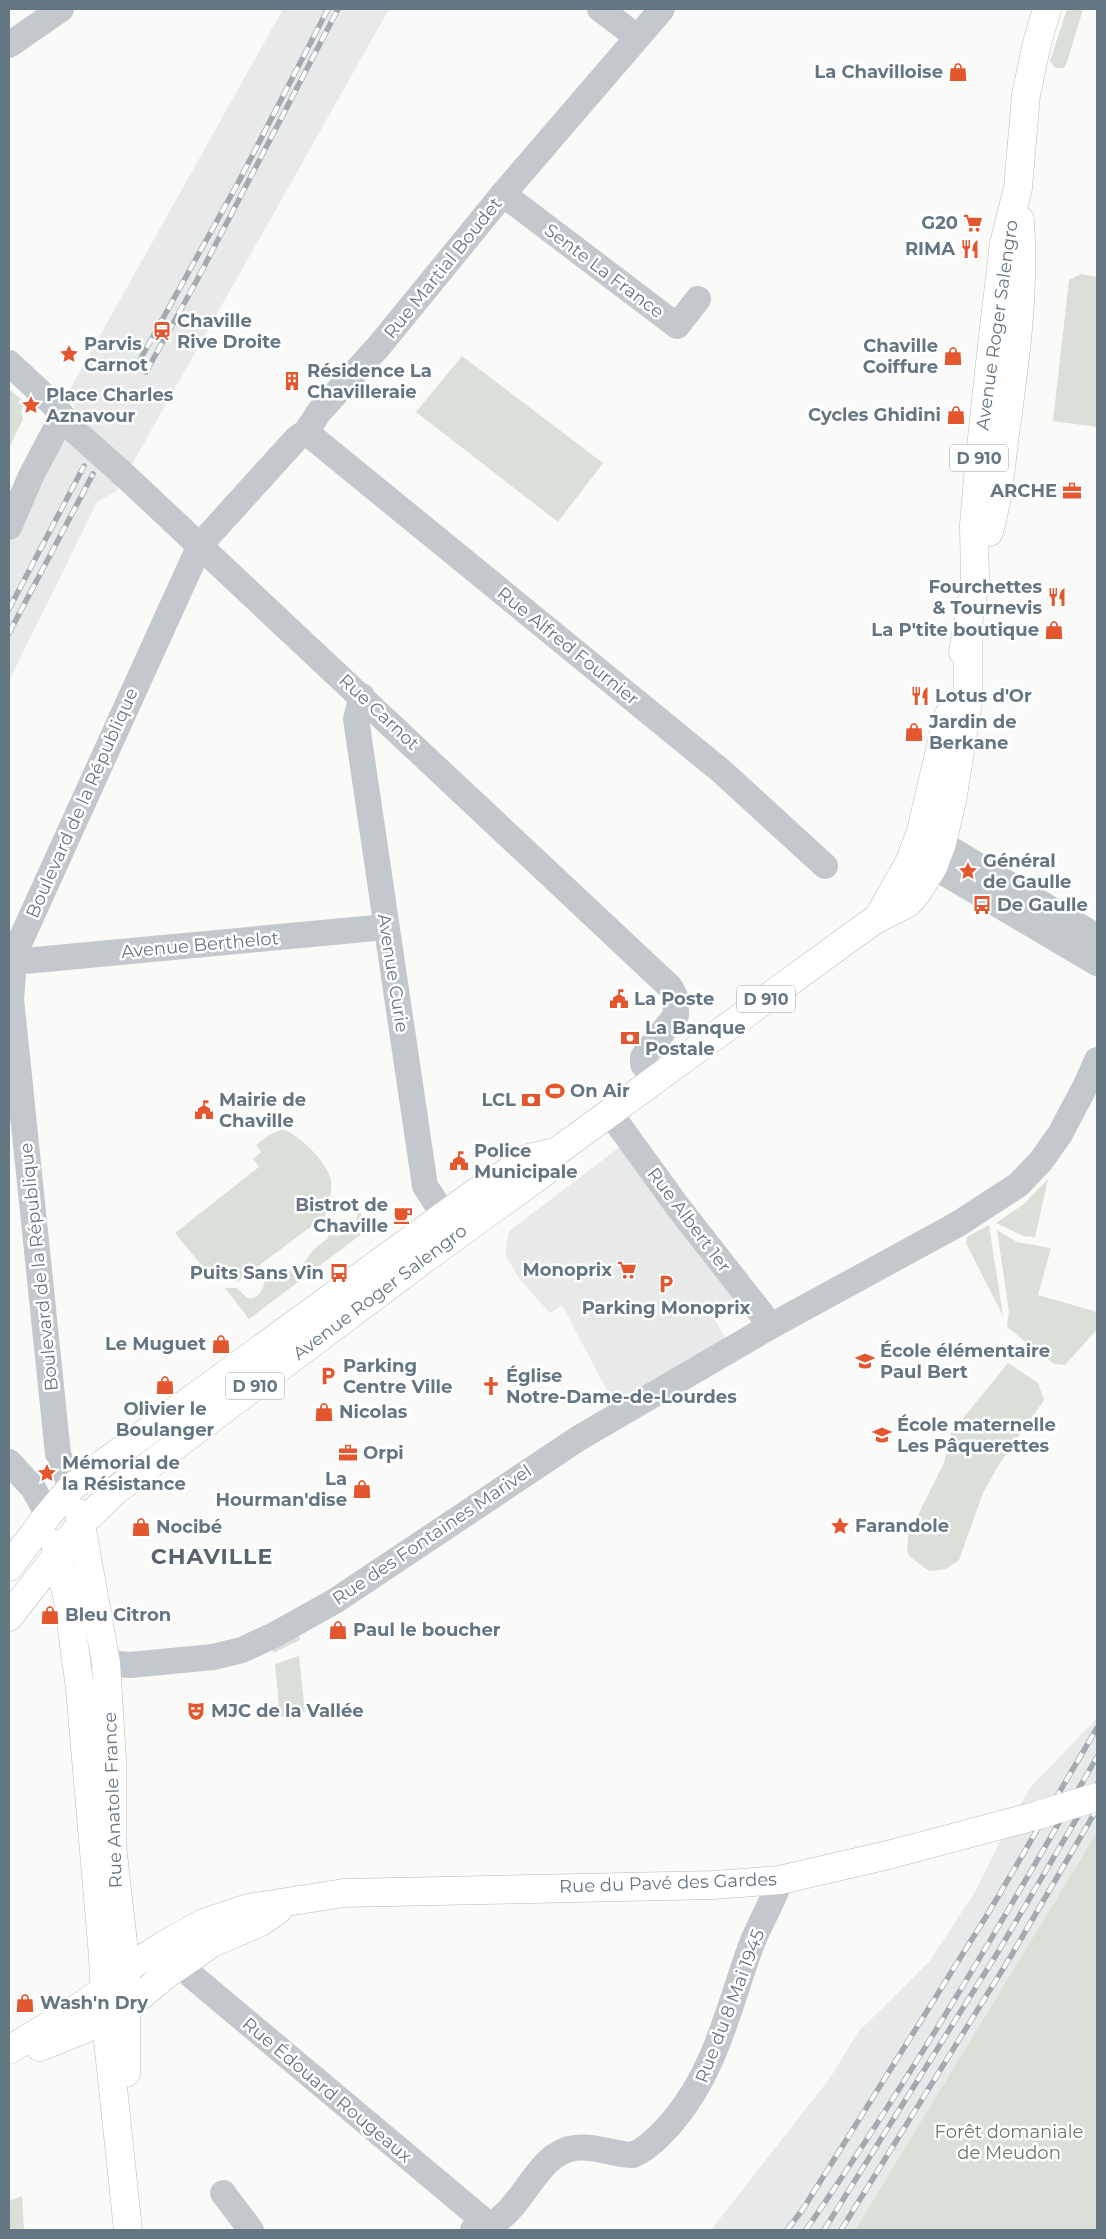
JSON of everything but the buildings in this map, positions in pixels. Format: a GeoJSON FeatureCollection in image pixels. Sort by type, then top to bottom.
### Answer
{"type":"FeatureCollection","features":[{"type":"Feature","properties":{"kind":"main road","name":"Avenue Roger Salengro"},"geometry":{"type":"LineString","coordinates":[[9,1567],[71,1488],[444,1215],[530,1158],[556,1152],[878,918],[908,903],[917,893],[968,635],[975,582],[992,520],[1014,372],[1022,252],[1018,188],[1026,95],[1037,43],[1047,9]]}},
{"type":"Feature","properties":{"kind":"main road","name":"Avenue Roger Salengro"},"geometry":{"type":"LineString","coordinates":[[9,1617],[82,1523],[115,1491],[472,1224],[546,1172],[556,1152]]}},
{"type":"Feature","properties":{"kind":"main road","name":"Rue Anatole France"},"geometry":{"type":"LineString","coordinates":[[71,1488],[82,1523],[106,1663],[112,1759],[112,1845],[126,1969],[117,2013],[123,2175],[128,2230]]}},
{"type":"Feature","properties":{"kind":"main road","name":"Rue Anatole France"},"geometry":{"type":"LineString","coordinates":[[48,1515],[68,1600],[80,1689],[105,1988],[117,2013]]}},
{"type":"Feature","properties":{"kind":"main road","name":"Rue du Pavé des Gardes"},"geometry":{"type":"LineString","coordinates":[[9,2063],[117,2013],[166,1974],[179,1950],[203,1923],[248,1908],[344,1893],[714,1885],[780,1880],[888,1856],[1097,1797]]}},
{"type":"Feature","properties":{"kind":"main road","name":"Rue du Pavé des Gardes"},"geometry":{"type":"LineString","coordinates":[[9,2050],[81,2006],[126,1969],[179,1950]]}},
{"type":"Feature","properties":{"kind":"street"},"geometry":{"type":"LineString","coordinates":[[9,45],[61,9]]}},
{"type":"Feature","properties":{"kind":"street"},"geometry":{"type":"LineString","coordinates":[[600,9],[637,37]]}},
{"type":"Feature","properties":{"kind":"street","name":"Rue Martial Boudet"},"geometry":{"type":"LineString","coordinates":[[200,545],[296,438],[306,432],[318,412],[379,346],[503,194],[662,9]]}},
{"type":"Feature","properties":{"kind":"street","name":"Sente La France"},"geometry":{"type":"LineString","coordinates":[[503,194],[676,326],[698,299]]}},
{"type":"Feature","properties":{"kind":"street","name":"Rue Carnot"},"geometry":{"type":"LineString","coordinates":[[9,364],[52,403],[69,425],[362,696],[670,987],[675,996],[676,1015],[643,1057],[643,1064],[654,1079]]}},
{"type":"Feature","properties":{"kind":"street"},"geometry":{"type":"LineString","coordinates":[[9,526],[31,476],[69,425]]}},
{"type":"Feature","properties":{"kind":"street","name":"Rue Alfred Fournier"},"geometry":{"type":"LineString","coordinates":[[306,432],[720,770],[825,866]]}},
{"type":"Feature","properties":{"kind":"street","name":"Boulevard de la République"},"geometry":{"type":"LineString","coordinates":[[71,1488],[58,1454],[11,999],[14,962],[24,932],[200,545]]}},
{"type":"Feature","properties":{"kind":"street","name":"Avenue Curie"},"geometry":{"type":"LineString","coordinates":[[362,696],[356,719],[425,1186],[444,1215]]}},
{"type":"Feature","properties":{"kind":"street"},"geometry":{"type":"LineString","coordinates":[[927,849],[1097,937]]}},
{"type":"Feature","properties":{"kind":"street"},"geometry":{"type":"LineString","coordinates":[[927,849],[1097,963]]}},
{"type":"Feature","properties":{"kind":"street","name":"Avenue Berthelot"},"geometry":{"type":"LineString","coordinates":[[14,962],[386,927]]}},
{"type":"Feature","properties":{"kind":"street","name":"Rue des Fontaines Marivel"},"geometry":{"type":"LineString","coordinates":[[106,1663],[130,1664],[196,1659],[212,1657],[254,1645],[335,1601],[579,1438],[771,1326],[958,1224],[1018,1185],[1042,1161],[1060,1134],[1088,1083],[1097,1060]]}},
{"type":"Feature","properties":{"kind":"street","name":"Rue Albert 1er"},"geometry":{"type":"LineString","coordinates":[[610,1113],[771,1326]]}},
{"type":"Feature","properties":{"kind":"street"},"geometry":{"type":"LineString","coordinates":[[444,1215],[472,1224]]}},
{"type":"Feature","properties":{"kind":"street"},"geometry":{"type":"LineString","coordinates":[[9,1462],[34,1488],[48,1515]]}},
{"type":"Feature","properties":{"kind":"street"},"geometry":{"type":"LineString","coordinates":[[80,1689],[92,1670],[106,1663]]}},
{"type":"Feature","properties":{"kind":"street","name":"Rue du 8 Mai 1945"},"geometry":{"type":"LineString","coordinates":[[486,2228],[499,2220],[557,2154],[577,2147],[633,2155],[663,2133],[698,2088],[708,2069],[753,1941],[773,1900],[780,1880]]}},
{"type":"Feature","properties":{"kind":"street","name":"Rue Édouard Rougeaux"},"geometry":{"type":"LineString","coordinates":[[179,1950],[192,1976],[486,2228]]}},
{"type":"Feature","properties":{"kind":"street"},"geometry":{"type":"LineString","coordinates":[[224,2193],[251,2230]]}},
{"type":"Feature","properties":{"kind":"shaded area"},"geometry":{"type":"Polygon","coordinates":[[[283,9],[389,9],[117,491],[97,502],[9,681],[9,540],[45,460],[76,414],[70,389],[283,9]]]}},
{"type":"Feature","properties":{"kind":"shaded area","name":"Monoprix"},"geometry":{"type":"Polygon","coordinates":[[[625,1143],[733,1298],[711,1312],[727,1341],[613,1402],[562,1305],[550,1313],[520,1280],[505,1254],[509,1231],[625,1143]]]}},
{"type":"Feature","properties":{"kind":"shaded area"},"geometry":{"type":"Polygon","coordinates":[[[1097,1715],[1097,1832],[855,2230],[711,2230],[830,2078],[858,2032],[929,1962],[975,1892],[1001,1839],[1030,1788],[1095,1720],[1097,1715]]]}},
{"type":"Feature","properties":{"kind":"green space"},"geometry":{"type":"Polygon","coordinates":[[[1067,9],[1083,9],[1067,62],[1064,68],[1055,68],[1050,61],[1067,9]]]}},
{"type":"Feature","properties":{"kind":"green space"},"geometry":{"type":"Polygon","coordinates":[[[1081,274],[1097,277],[1097,427],[1053,421],[1069,280],[1081,274]]]}},
{"type":"Feature","properties":{"kind":"green space"},"geometry":{"type":"Polygon","coordinates":[[[462,356],[603,463],[558,522],[416,412],[462,356]]]}},
{"type":"Feature","properties":{"kind":"green space"},"geometry":{"type":"Polygon","coordinates":[[[9,389],[25,402],[21,411],[23,419],[9,448],[9,389]]]}},
{"type":"Feature","properties":{"kind":"green space"},"geometry":{"type":"Polygon","coordinates":[[[283,1129],[297,1137],[312,1150],[329,1174],[331,1190],[325,1216],[237,1282],[219,1278],[207,1272],[175,1233],[259,1167],[253,1159],[261,1152],[256,1145],[269,1135],[283,1129]]]}},
{"type":"Feature","properties":{"kind":"green space"},"geometry":{"type":"Polygon","coordinates":[[[1048,1179],[1035,1237],[1023,1236],[996,1223],[1024,1204],[1048,1179]]]}},
{"type":"Feature","properties":{"kind":"green space"},"geometry":{"type":"Polygon","coordinates":[[[359,1208],[367,1230],[249,1319],[225,1288],[237,1288],[247,1298],[258,1296],[265,1279],[301,1267],[314,1249],[327,1239],[329,1235],[342,1235],[351,1230],[356,1221],[359,1208]]]}},
{"type":"Feature","properties":{"kind":"green space"},"geometry":{"type":"Polygon","coordinates":[[[989,1225],[1003,1316],[966,1243],[967,1237],[989,1225]]]}},
{"type":"Feature","properties":{"kind":"green space"},"geometry":{"type":"Polygon","coordinates":[[[997,1230],[1017,1242],[1051,1248],[1038,1295],[1097,1312],[1097,1329],[1065,1365],[1054,1364],[1008,1328],[1009,1312],[997,1230]]]}},
{"type":"Feature","properties":{"kind":"green space"},"geometry":{"type":"Polygon","coordinates":[[[1008,1363],[1038,1383],[1044,1400],[998,1466],[983,1493],[959,1560],[946,1569],[929,1571],[909,1556],[907,1550],[908,1535],[944,1463],[951,1433],[1008,1363]]]}},
{"type":"Feature","properties":{"kind":"green space"},"geometry":{"type":"Polygon","coordinates":[[[299,1635],[300,1640],[273,1653],[272,1648],[299,1635]]]}},
{"type":"Feature","properties":{"kind":"green space"},"geometry":{"type":"Polygon","coordinates":[[[299,1656],[305,1712],[280,1717],[275,1664],[299,1656]]]}},
{"type":"Feature","properties":{"kind":"green space","name":"Forêt domaniale de Meudon"},"geometry":{"type":"Polygon","coordinates":[[[1097,1832],[1097,2230],[855,2230],[1097,1832]]]}},
{"type":"Feature","properties":{"kind":"green space"},"geometry":{"type":"Polygon","coordinates":[[[22,2196],[24,2230],[9,2230],[9,2201],[22,2196]]]}},
{"type":"Feature","properties":{"kind":"railway"},"geometry":{"type":"LineString","coordinates":[[136,367],[239,181],[328,9]]}},
{"type":"Feature","properties":{"kind":"railway"},"geometry":{"type":"LineString","coordinates":[[146,372],[196,282],[338,9]]}},
{"type":"Feature","properties":{"kind":"railway"},"geometry":{"type":"LineString","coordinates":[[9,609],[84,466]]}},
{"type":"Feature","properties":{"kind":"railway"},"geometry":{"type":"LineString","coordinates":[[9,633],[93,474]]}},
{"type":"Feature","properties":{"kind":"railway"},"geometry":{"type":"LineString","coordinates":[[787,2230],[803,2209],[989,1912],[1097,1728]]}},
{"type":"Feature","properties":{"kind":"railway"},"geometry":{"type":"LineString","coordinates":[[806,2230],[920,2056],[1097,1757]]}},
{"type":"Feature","properties":{"kind":"railway"},"geometry":{"type":"LineString","coordinates":[[824,2230],[998,1952],[1097,1784]]}},
{"type":"Feature","properties":{"kind":"railway"},"geometry":{"type":"LineString","coordinates":[[841,2230],[1011,1956],[1097,1809]]}},
{"type":"Feature","properties":{"kind":"place","name":"La Chavilloise"},"geometry":{"type":"Point","coordinates":[958,72]}},
{"type":"Feature","properties":{"kind":"place","name":"G20"},"geometry":{"type":"Point","coordinates":[973,223]}},
{"type":"Feature","properties":{"kind":"place","name":"RIMA"},"geometry":{"type":"Point","coordinates":[970,249]}},
{"type":"Feature","properties":{"kind":"place","name":"Chaville Rive Droite"},"geometry":{"type":"Point","coordinates":[162,331]}},
{"type":"Feature","properties":{"kind":"place","name":"Parvis Carnot"},"geometry":{"type":"Point","coordinates":[69,354]}},
{"type":"Feature","properties":{"kind":"place","name":"Chaville Coiffure"},"geometry":{"type":"Point","coordinates":[953,356]}},
{"type":"Feature","properties":{"kind":"place","name":"Résidence La Chavilleraie"},"geometry":{"type":"Point","coordinates":[292,381]}},
{"type":"Feature","properties":{"kind":"place","name":"Place Charles Aznavour"},"geometry":{"type":"Point","coordinates":[31,405]}},
{"type":"Feature","properties":{"kind":"place","name":"Cycles Ghidini"},"geometry":{"type":"Point","coordinates":[956,415]}},
{"type":"Feature","properties":{"kind":"place","name":"ARCHE"},"geometry":{"type":"Point","coordinates":[1072,491]}},
{"type":"Feature","properties":{"kind":"place","name":"Fourchettes & Tournevis"},"geometry":{"type":"Point","coordinates":[1057,597]}},
{"type":"Feature","properties":{"kind":"place","name":"La P'tite boutique"},"geometry":{"type":"Point","coordinates":[1054,630]}},
{"type":"Feature","properties":{"kind":"place","name":"Lotus d'Or"},"geometry":{"type":"Point","coordinates":[920,696]}},
{"type":"Feature","properties":{"kind":"place","name":"Jardin de Berkane"},"geometry":{"type":"Point","coordinates":[914,732]}},
{"type":"Feature","properties":{"kind":"place","name":"Général de Gaulle"},"geometry":{"type":"Point","coordinates":[968,871]}},
{"type":"Feature","properties":{"kind":"place","name":"De Gaulle"},"geometry":{"type":"Point","coordinates":[982,905]}},
{"type":"Feature","properties":{"kind":"place","name":"La Poste"},"geometry":{"type":"Point","coordinates":[619,999]}},
{"type":"Feature","properties":{"kind":"place","name":"La Banque Postale"},"geometry":{"type":"Point","coordinates":[630,1038]}},
{"type":"Feature","properties":{"kind":"place","name":"On Air"},"geometry":{"type":"Point","coordinates":[555,1091]}},
{"type":"Feature","properties":{"kind":"place","name":"LCL"},"geometry":{"type":"Point","coordinates":[531,1100]}},
{"type":"Feature","properties":{"kind":"place","name":"Mairie de Chaville"},"geometry":{"type":"Point","coordinates":[204,1110]}},
{"type":"Feature","properties":{"kind":"place","name":"Police Municipale"},"geometry":{"type":"Point","coordinates":[459,1161]}},
{"type":"Feature","properties":{"kind":"place","name":"Bistrot de Chaville"},"geometry":{"type":"Point","coordinates":[403,1215]}},
{"type":"Feature","properties":{"kind":"place","name":"Monoprix"},"geometry":{"type":"Point","coordinates":[627,1270]}},
{"type":"Feature","properties":{"kind":"place","name":"Puits Sans Vin"},"geometry":{"type":"Point","coordinates":[339,1273]}},
{"type":"Feature","properties":{"kind":"place","name":"Parking Monoprix"},"geometry":{"type":"Point","coordinates":[666,1284]}},
{"type":"Feature","properties":{"kind":"place","name":"Le Muguet"},"geometry":{"type":"Point","coordinates":[221,1344]}},
{"type":"Feature","properties":{"kind":"place","name":"École élémentaire Paul Bert"},"geometry":{"type":"Point","coordinates":[865,1361]}},
{"type":"Feature","properties":{"kind":"place","name":"Parking Centre Ville"},"geometry":{"type":"Point","coordinates":[328,1376]}},
{"type":"Feature","properties":{"kind":"place","name":"Olivier le Boulanger"},"geometry":{"type":"Point","coordinates":[165,1385]}},
{"type":"Feature","properties":{"kind":"place","name":"Église Notre-Dame-de-Lourdes"},"geometry":{"type":"Point","coordinates":[491,1386]}},
{"type":"Feature","properties":{"kind":"place","name":"Nicolas"},"geometry":{"type":"Point","coordinates":[324,1412]}},
{"type":"Feature","properties":{"kind":"place","name":"École maternelle Les Pâquerettes"},"geometry":{"type":"Point","coordinates":[882,1435]}},
{"type":"Feature","properties":{"kind":"place","name":"Orpi"},"geometry":{"type":"Point","coordinates":[348,1453]}},
{"type":"Feature","properties":{"kind":"place","name":"Mémorial de la Résistance"},"geometry":{"type":"Point","coordinates":[47,1473]}},
{"type":"Feature","properties":{"kind":"place","name":"La Hourman'dise"},"geometry":{"type":"Point","coordinates":[362,1489]}},
{"type":"Feature","properties":{"kind":"place","name":"Farandole"},"geometry":{"type":"Point","coordinates":[840,1526]}},
{"type":"Feature","properties":{"kind":"place","name":"Nocibé"},"geometry":{"type":"Point","coordinates":[141,1527]}},
{"type":"Feature","properties":{"kind":"place","name":"Bleu Citron"},"geometry":{"type":"Point","coordinates":[50,1615]}},
{"type":"Feature","properties":{"kind":"place","name":"Paul le boucher"},"geometry":{"type":"Point","coordinates":[338,1630]}},
{"type":"Feature","properties":{"kind":"place","name":"MJC de la Vallée"},"geometry":{"type":"Point","coordinates":[196,1711]}},
{"type":"Feature","properties":{"kind":"place","name":"Wash'n Dry"},"geometry":{"type":"Point","coordinates":[25,2003]}},
{"type":"Feature","properties":{"kind":"district","name":"CHAVILLE"},"geometry":{"type":"Point","coordinates":[212,1556]}}]}
